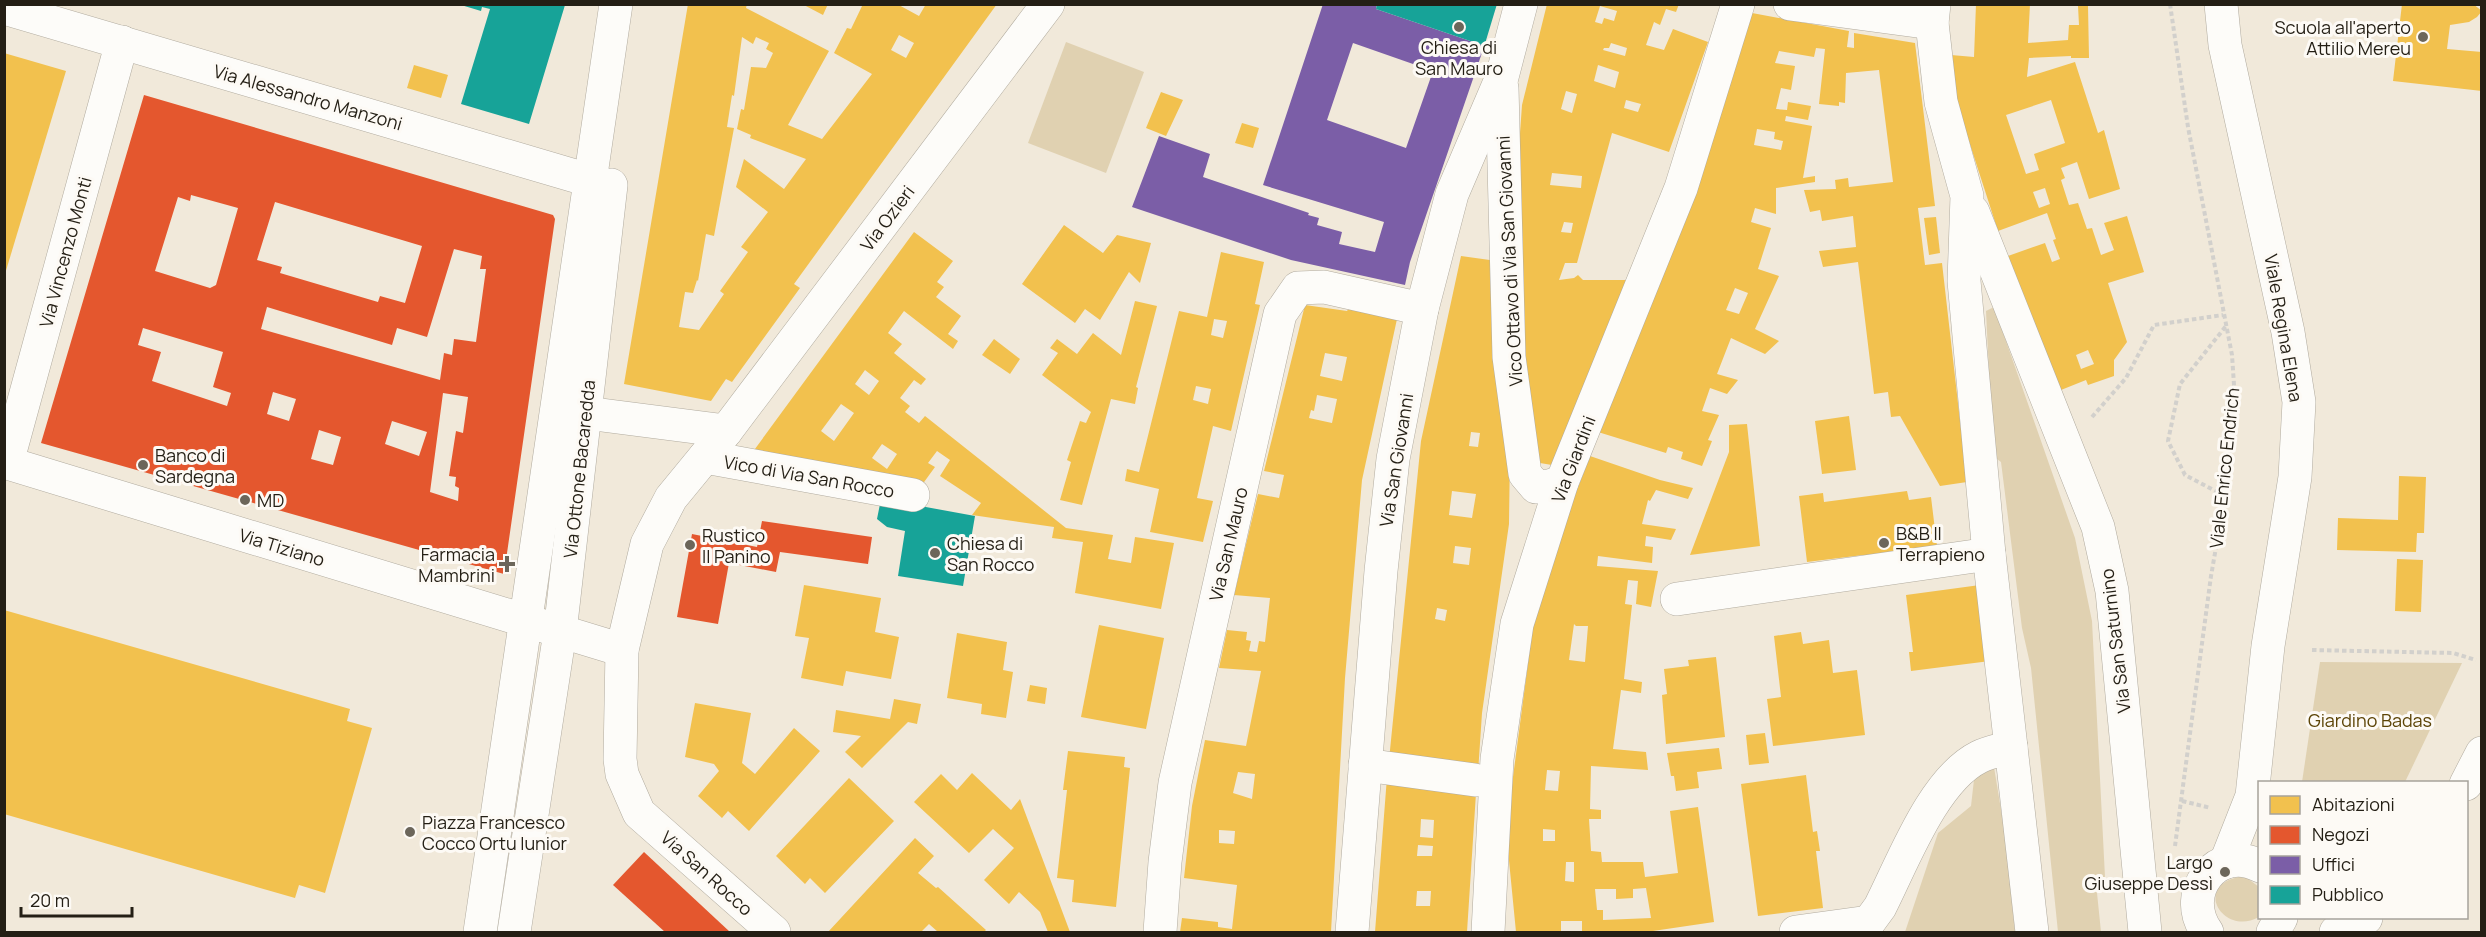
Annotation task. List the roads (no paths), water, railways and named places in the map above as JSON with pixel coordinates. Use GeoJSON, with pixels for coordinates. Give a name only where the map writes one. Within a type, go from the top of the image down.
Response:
{"type":"FeatureCollection","features":[{"type":"Feature","properties":{"kind":"street"},"geometry":{"type":"LineString","coordinates":[[480,933],[524,621],[600,183],[616,4]]}},
{"type":"Feature","properties":{"kind":"street","name":"Via Ottone Bacaredda"},"geometry":{"type":"LineString","coordinates":[[514,933],[560,632],[586,412],[600,183],[639,4]]}},
{"type":"Feature","properties":{"kind":"street","name":"Via Ozieri"},"geometry":{"type":"LineString","coordinates":[[639,813],[622,774],[620,759],[622,650],[647,544],[671,498],[726,431],[1048,4]]}},
{"type":"Feature","properties":{"kind":"street","name":"Via San Giovanni"},"geometry":{"type":"LineString","coordinates":[[1352,933],[1381,571],[1393,459],[1422,309],[1452,194],[1502,77],[1521,4]]}},
{"type":"Feature","properties":{"kind":"street","name":"Via Giardini"},"geometry":{"type":"LineString","coordinates":[[1488,933],[1497,759],[1517,624],[1562,483],[1681,188],[1738,4]]}},
{"type":"Feature","properties":{"kind":"street"},"geometry":{"type":"LineString","coordinates":[[1790,4],[1933,14]]}},
{"type":"Feature","properties":{"kind":"street","name":"Viale Regina Elena"},"geometry":{"type":"LineString","coordinates":[[2220,4],[2226,45],[2286,322],[2299,402],[2295,477],[2268,646],[2252,796],[2226,862]]}},
{"type":"Feature","properties":{"kind":"street","name":"Via Alessandro Manzoni"},"geometry":{"type":"LineString","coordinates":[[4,8],[600,183]]}},
{"type":"Feature","properties":{"kind":"street","name":"Via San Saturnino"},"geometry":{"type":"LineString","coordinates":[[1933,14],[1941,102],[1967,196],[2000,285],[2098,527],[2112,591],[2145,932],[2200,924]]}},
{"type":"Feature","properties":{"kind":"street","name":"Via Vincenzo Monti"},"geometry":{"type":"LineString","coordinates":[[6,462],[122,42]]}},
{"type":"Feature","properties":{"kind":"street","name":"Vico Ottavo di Via San Giovanni"},"geometry":{"type":"LineString","coordinates":[[1502,77],[1509,357],[1525,474],[1536,487],[1562,483]]}},
{"type":"Feature","properties":{"kind":"street","name":"Via San Saturnino"},"geometry":{"type":"LineString","coordinates":[[1967,196],[1964,281],[1989,554],[2032,933]]}},
{"type":"Feature","properties":{"kind":"street","name":"Via San Mauro"},"geometry":{"type":"LineString","coordinates":[[1160,933],[1165,862],[1175,783],[1280,314],[1298,288],[1324,287],[1422,309]]}},
{"type":"Feature","properties":{"kind":"street"},"geometry":{"type":"LineString","coordinates":[[586,412],[726,431]]}},
{"type":"Feature","properties":{"kind":"street","name":"Vico di Via San Rocco"},"geometry":{"type":"LineString","coordinates":[[705,457],[913,495]]}},
{"type":"Feature","properties":{"kind":"street","name":"Via Tiziano"},"geometry":{"type":"LineString","coordinates":[[6,462],[622,650]]}},
{"type":"Feature","properties":{"kind":"street"},"geometry":{"type":"LineString","coordinates":[[1677,599],[1989,554]]}},
{"type":"Feature","properties":{"kind":"street"},"geometry":{"type":"LineString","coordinates":[[1796,933],[1869,922],[1880,907],[1934,800],[1955,774],[1979,757],[2011,747]]}},
{"type":"Feature","properties":{"kind":"street"},"geometry":{"type":"LineString","coordinates":[[2467,781],[2481,753]]}},
{"type":"Feature","properties":{"kind":"street"},"geometry":{"type":"LineString","coordinates":[[1365,765],[1475,780]]}},
{"type":"Feature","properties":{"kind":"street","name":"Viale Regina Elena"},"geometry":{"type":"LineString","coordinates":[[2252,796],[2258,826]]}},
{"type":"Feature","properties":{"kind":"street","name":"Via San Rocco"},"geometry":{"type":"LineString","coordinates":[[639,813],[774,933]]}},
{"type":"Feature","properties":{"kind":"street"},"geometry":{"type":"LineString","coordinates":[[2200,924],[2197,893],[2203,879],[2213,869],[2226,862],[2241,860],[2258,866]]}},
{"type":"Feature","properties":{"kind":"street"},"geometry":{"type":"LineString","coordinates":[[1491,897],[1499,933]]}},
{"type":"Feature","properties":{"kind":"street"},"geometry":{"type":"LineString","coordinates":[[2273,933],[2280,919]]}},
{"type":"Feature","properties":{"kind":"street"},"geometry":{"type":"LineString","coordinates":[[2336,933],[2365,919]]}},
{"type":"Feature","properties":{"kind":"place","name":"Chiesa di San Mauro"},"geometry":{"type":"Point","coordinates":[1459,27]}},
{"type":"Feature","properties":{"kind":"place","name":"Scuola all'aperto Attilio Mereu"},"geometry":{"type":"Point","coordinates":[2423,37]}},
{"type":"Feature","properties":{"kind":"place","name":"Banco di Sardegna"},"geometry":{"type":"Point","coordinates":[143,465]}},
{"type":"Feature","properties":{"kind":"place","name":"MD"},"geometry":{"type":"Point","coordinates":[245,500]}},
{"type":"Feature","properties":{"kind":"place","name":"B&B Il Terrapieno"},"geometry":{"type":"Point","coordinates":[1884,543]}},
{"type":"Feature","properties":{"kind":"place","name":"Rustico II Panino"},"geometry":{"type":"Point","coordinates":[690,545]}},
{"type":"Feature","properties":{"kind":"place","name":"Chiesa di San Rocco"},"geometry":{"type":"Point","coordinates":[935,553]}},
{"type":"Feature","properties":{"kind":"place","name":"Farmacia Mambrini"},"geometry":{"type":"Point","coordinates":[507,564]}},
{"type":"Feature","properties":{"kind":"place","name":"Piazza Francesco Cocco Ortu Iunior"},"geometry":{"type":"Point","coordinates":[410,832]}},
{"type":"Feature","properties":{"kind":"place","name":"Largo Giuseppe Dessì"},"geometry":{"type":"Point","coordinates":[2225,872]}},
{"type":"Feature","properties":{"kind":"park label","name":"Giardino Badas"},"geometry":{"type":"Point","coordinates":[2370,720]}}]}
